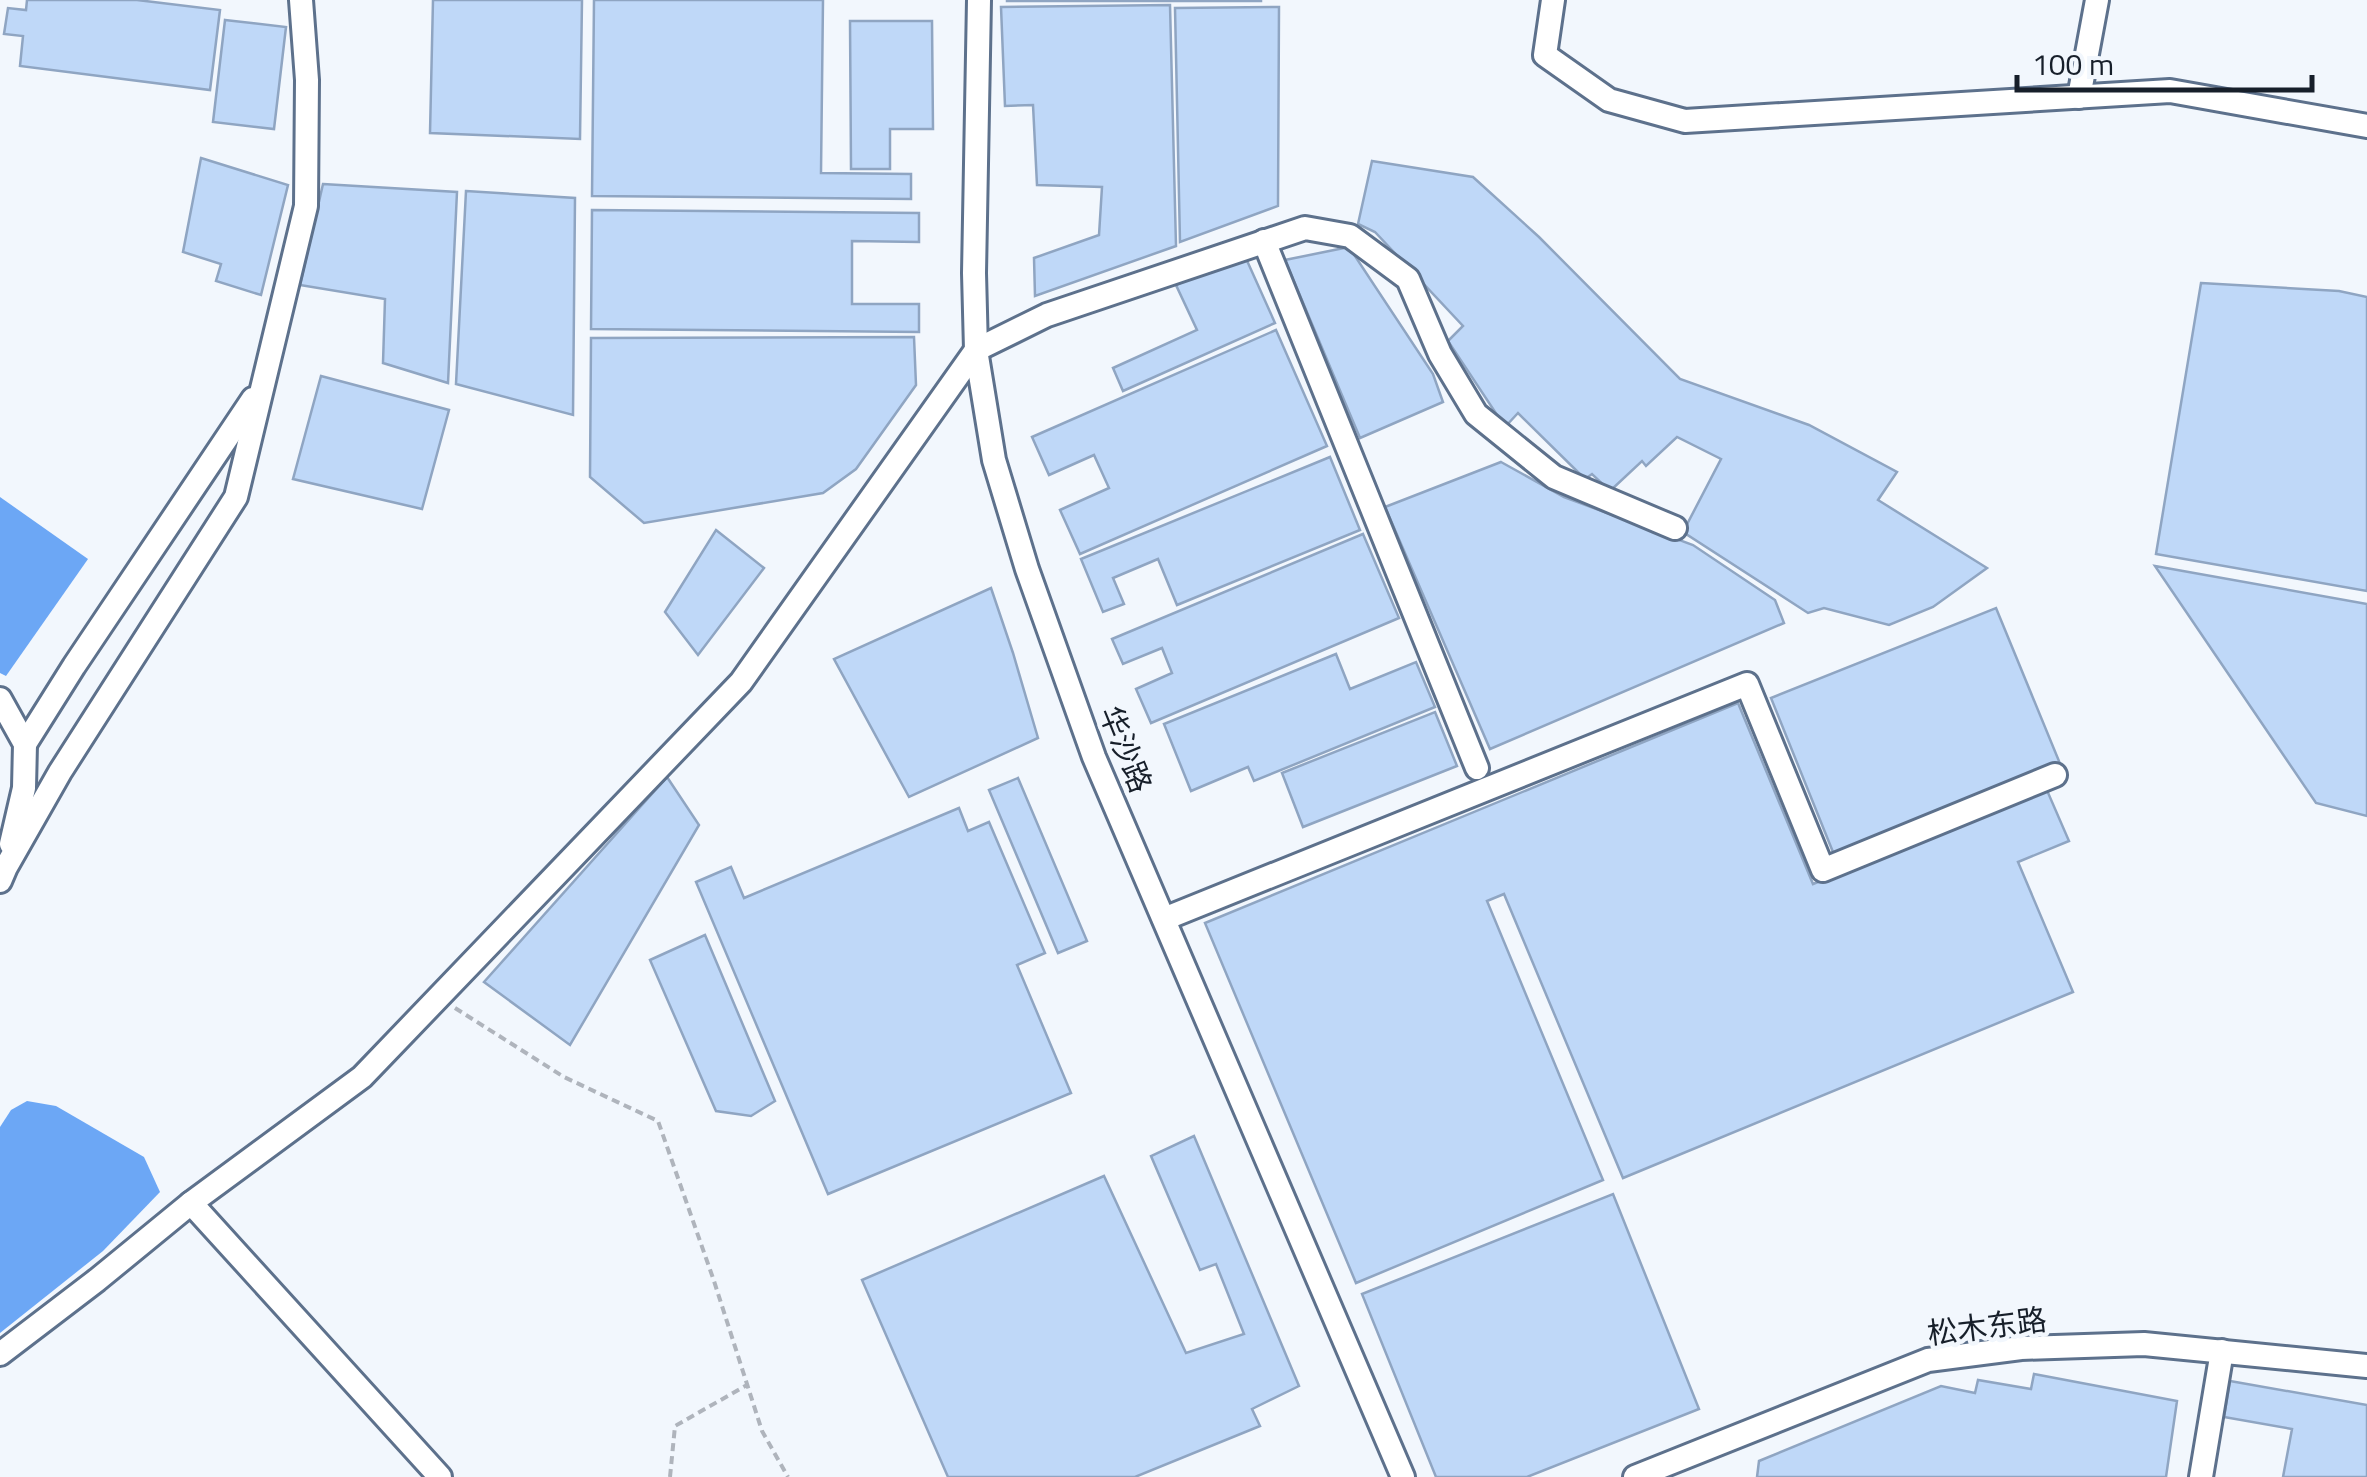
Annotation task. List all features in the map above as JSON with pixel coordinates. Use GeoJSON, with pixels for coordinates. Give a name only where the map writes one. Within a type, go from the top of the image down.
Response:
{"type":"FeatureCollection","features":[{"type":"Feature","properties":{"kind":"street"},"geometry":{"type":"LineString","coordinates":[[3,874],[60,772],[236,496],[306,206],[307,80],[301,0]]}},
{"type":"Feature","properties":{"kind":"street","name":"华沙路"},"geometry":{"type":"LineString","coordinates":[[979,0],[976,350],[994,460],[1027,569],[1094,757],[1404,1477]]}},
{"type":"Feature","properties":{"kind":"street"},"geometry":{"type":"LineString","coordinates":[[1553,0],[1545,55],[1609,100],[1685,121],[2170,91],[2367,126]]}},
{"type":"Feature","properties":{"kind":"street"},"geometry":{"type":"LineString","coordinates":[[2079,97],[2097,0]]}},
{"type":"Feature","properties":{"kind":"street"},"geometry":{"type":"LineString","coordinates":[[0,1354],[192,1203],[362,1078],[742,682],[976,350],[1047,315],[1305,228],[1350,236],[1408,279],[1440,354],[1476,414],[1554,476],[1675,528]]}},
{"type":"Feature","properties":{"kind":"street"},"geometry":{"type":"LineString","coordinates":[[1264,242],[1477,768]]}},
{"type":"Feature","properties":{"kind":"street"},"geometry":{"type":"LineString","coordinates":[[25,744],[263,384]]}},
{"type":"Feature","properties":{"kind":"street"},"geometry":{"type":"LineString","coordinates":[[1164,919],[1747,684],[1822,870],[2055,775]]}},
{"type":"Feature","properties":{"kind":"street"},"geometry":{"type":"LineString","coordinates":[[0,698],[25,744],[24,788],[3,874]]}},
{"type":"Feature","properties":{"kind":"street"},"geometry":{"type":"LineString","coordinates":[[192,1203],[440,1477]]}},
{"type":"Feature","properties":{"kind":"street","name":"松木东路"},"geometry":{"type":"LineString","coordinates":[[1635,1477],[1928,1360],[2020,1348],[2144,1344],[2367,1366]]}},
{"type":"Feature","properties":{"kind":"street"},"geometry":{"type":"LineString","coordinates":[[2201,1477],[2222,1351]]}},
{"type":"Feature","properties":{"kind":"path"},"geometry":{"type":"LineString","coordinates":[[438,998],[564,1078],[658,1121],[762,1430],[788,1477]]}},
{"type":"Feature","properties":{"kind":"path"},"geometry":{"type":"LineString","coordinates":[[670,1477],[675,1426],[747,1384]]}},
{"type":"Feature","properties":{"kind":"water"},"geometry":{"type":"Polygon","coordinates":[[[0,497],[88,559],[6,676],[0,673],[0,497]]]}},
{"type":"Feature","properties":{"kind":"water"},"geometry":{"type":"Polygon","coordinates":[[[27,1101],[56,1106],[144,1157],[160,1192],[103,1251],[0,1333],[0,1127],[11,1110],[27,1101]]]}},
{"type":"Feature","properties":{"kind":"building"},"geometry":{"type":"Polygon","coordinates":[[[27,0],[137,0],[220,10],[210,90],[20,66],[23,36],[4,34],[8,8],[26,10],[27,0]]]}},
{"type":"Feature","properties":{"kind":"building"},"geometry":{"type":"Polygon","coordinates":[[[433,0],[582,0],[580,139],[430,133],[433,0]]]}},
{"type":"Feature","properties":{"kind":"building"},"geometry":{"type":"Polygon","coordinates":[[[594,0],[823,0],[821,173],[911,174],[911,199],[592,196],[594,0]]]}},
{"type":"Feature","properties":{"kind":"building"},"geometry":{"type":"Polygon","coordinates":[[[1261,0],[1261,1],[1007,1],[1261,0]]]}},
{"type":"Feature","properties":{"kind":"building"},"geometry":{"type":"Polygon","coordinates":[[[1170,5],[1176,246],[1035,296],[1034,258],[1099,235],[1102,187],[1037,185],[1033,105],[1005,106],[1001,7],[1170,5]]]}},
{"type":"Feature","properties":{"kind":"building"},"geometry":{"type":"Polygon","coordinates":[[[1279,7],[1278,206],[1180,242],[1175,8],[1279,7]]]}},
{"type":"Feature","properties":{"kind":"building"},"geometry":{"type":"Polygon","coordinates":[[[225,20],[286,27],[274,129],[213,122],[225,20]]]}},
{"type":"Feature","properties":{"kind":"building"},"geometry":{"type":"Polygon","coordinates":[[[850,21],[932,21],[933,129],[890,129],[890,169],[851,169],[850,21]]]}},
{"type":"Feature","properties":{"kind":"building"},"geometry":{"type":"Polygon","coordinates":[[[201,158],[288,185],[261,295],[216,281],[221,264],[183,252],[201,158]]]}},
{"type":"Feature","properties":{"kind":"building"},"geometry":{"type":"Polygon","coordinates":[[[1372,161],[1473,177],[1539,237],[1680,379],[1809,425],[1897,472],[1878,500],[1987,568],[1933,607],[1889,625],[1824,608],[1808,613],[1683,532],[1721,459],[1677,437],[1646,466],[1642,461],[1610,491],[1592,474],[1585,479],[1518,413],[1505,427],[1448,341],[1463,326],[1375,232],[1358,224],[1372,161]]]}},
{"type":"Feature","properties":{"kind":"building"},"geometry":{"type":"Polygon","coordinates":[[[323,184],[457,192],[448,383],[383,363],[385,299],[300,285],[323,184]]]}},
{"type":"Feature","properties":{"kind":"building"},"geometry":{"type":"Polygon","coordinates":[[[466,191],[575,198],[573,415],[456,384],[466,191]]]}},
{"type":"Feature","properties":{"kind":"building"},"geometry":{"type":"Polygon","coordinates":[[[592,210],[919,213],[919,242],[852,241],[852,304],[919,304],[919,332],[591,329],[592,210]]]}},
{"type":"Feature","properties":{"kind":"building"},"geometry":{"type":"Polygon","coordinates":[[[1349,247],[1433,374],[1443,402],[1360,438],[1285,260],[1349,247]]]}},
{"type":"Feature","properties":{"kind":"building"},"geometry":{"type":"Polygon","coordinates":[[[1244,254],[1275,323],[1123,391],[1113,368],[1197,330],[1176,285],[1244,254]]]}},
{"type":"Feature","properties":{"kind":"building"},"geometry":{"type":"Polygon","coordinates":[[[2201,283],[2339,291],[2367,297],[2367,591],[2156,554],[2201,283]]]}},
{"type":"Feature","properties":{"kind":"building"},"geometry":{"type":"Polygon","coordinates":[[[1276,330],[1327,446],[1080,554],[1060,510],[1109,488],[1094,455],[1049,475],[1032,437],[1276,330]]]}},
{"type":"Feature","properties":{"kind":"building"},"geometry":{"type":"Polygon","coordinates":[[[914,337],[916,385],[856,469],[823,493],[644,523],[590,477],[591,338],[914,337]]]}},
{"type":"Feature","properties":{"kind":"building"},"geometry":{"type":"Polygon","coordinates":[[[321,376],[449,410],[422,509],[293,479],[321,376]]]}},
{"type":"Feature","properties":{"kind":"building"},"geometry":{"type":"Polygon","coordinates":[[[1330,457],[1360,530],[1177,605],[1158,559],[1113,578],[1124,604],[1103,612],[1081,559],[1330,457]]]}},
{"type":"Feature","properties":{"kind":"building"},"geometry":{"type":"Polygon","coordinates":[[[1501,462],[1564,497],[1693,545],[1775,600],[1784,623],[1490,749],[1385,507],[1501,462]]]}},
{"type":"Feature","properties":{"kind":"building"},"geometry":{"type":"Polygon","coordinates":[[[716,530],[764,568],[698,655],[665,612],[716,530]]]}},
{"type":"Feature","properties":{"kind":"building"},"geometry":{"type":"Polygon","coordinates":[[[1363,534],[1399,618],[1151,723],[1136,689],[1172,673],[1162,648],[1123,664],[1112,639],[1363,534]]]}},
{"type":"Feature","properties":{"kind":"building"},"geometry":{"type":"Polygon","coordinates":[[[2155,566],[2367,604],[2367,816],[2316,803],[2155,566]]]}},
{"type":"Feature","properties":{"kind":"building"},"geometry":{"type":"Polygon","coordinates":[[[991,588],[1038,738],[909,797],[834,659],[991,588]]]}},
{"type":"Feature","properties":{"kind":"building"},"geometry":{"type":"Polygon","coordinates":[[[1996,608],[2061,766],[1835,857],[1771,698],[1996,608]]]}},
{"type":"Feature","properties":{"kind":"building"},"geometry":{"type":"Polygon","coordinates":[[[1336,654],[1350,689],[1416,662],[1435,707],[1254,781],[1248,767],[1191,791],[1164,724],[1336,654]]]}},
{"type":"Feature","properties":{"kind":"building"},"geometry":{"type":"Polygon","coordinates":[[[1738,703],[1813,884],[2046,788],[2069,841],[2018,862],[2073,992],[1623,1178],[1504,894],[1487,901],[1603,1180],[1356,1283],[1205,923],[1738,703]]]}},
{"type":"Feature","properties":{"kind":"building"},"geometry":{"type":"Polygon","coordinates":[[[1435,712],[1457,766],[1303,827],[1282,773],[1435,712]]]}},
{"type":"Feature","properties":{"kind":"building"},"geometry":{"type":"Polygon","coordinates":[[[667,777],[699,825],[570,1045],[484,982],[667,777]]]}},
{"type":"Feature","properties":{"kind":"building"},"geometry":{"type":"Polygon","coordinates":[[[1018,778],[1087,941],[1058,953],[989,790],[1018,778]]]}},
{"type":"Feature","properties":{"kind":"building"},"geometry":{"type":"Polygon","coordinates":[[[959,808],[968,831],[989,822],[1045,953],[1017,965],[1071,1093],[828,1194],[696,882],[731,867],[744,898],[959,808]]]}},
{"type":"Feature","properties":{"kind":"building"},"geometry":{"type":"Polygon","coordinates":[[[705,935],[775,1101],[751,1116],[716,1111],[650,960],[705,935]]]}},
{"type":"Feature","properties":{"kind":"building"},"geometry":{"type":"Polygon","coordinates":[[[1194,1136],[1299,1386],[1252,1409],[1260,1426],[1135,1477],[948,1477],[862,1280],[1104,1176],[1186,1353],[1244,1334],[1216,1264],[1200,1270],[1151,1156],[1194,1136]]]}},
{"type":"Feature","properties":{"kind":"building"},"geometry":{"type":"Polygon","coordinates":[[[1613,1194],[1699,1409],[1527,1477],[1436,1477],[1362,1294],[1613,1194]]]}},
{"type":"Feature","properties":{"kind":"building"},"geometry":{"type":"Polygon","coordinates":[[[2034,1374],[2177,1401],[2166,1477],[1757,1477],[1759,1461],[1941,1386],[1975,1393],[1978,1380],[2031,1389],[2034,1374]]]}},
{"type":"Feature","properties":{"kind":"building"},"geometry":{"type":"Polygon","coordinates":[[[2230,1381],[2367,1405],[2367,1477],[2283,1477],[2292,1429],[2224,1417],[2230,1381]]]}}]}
